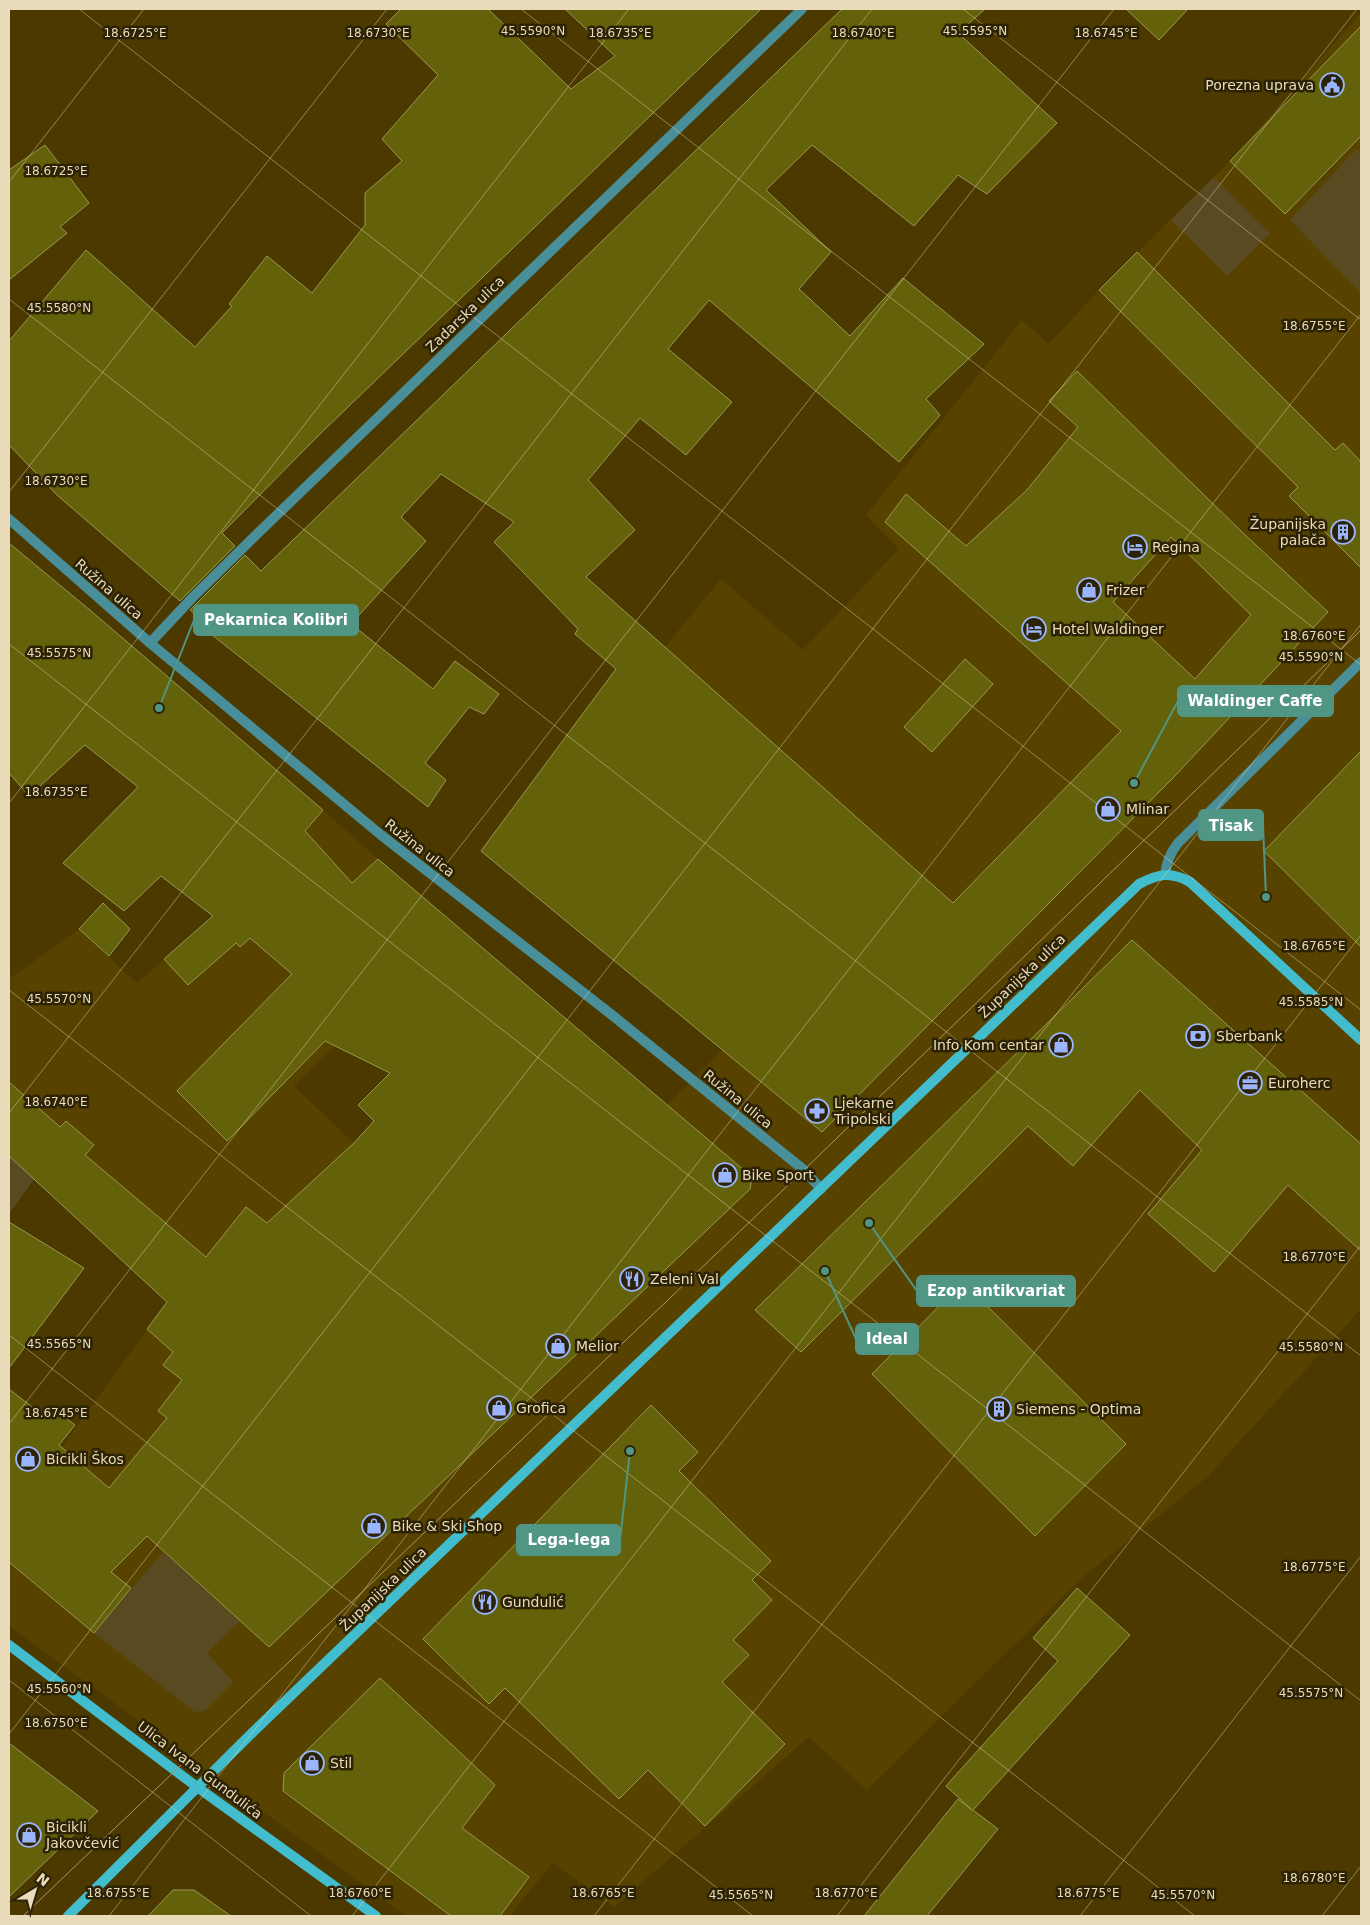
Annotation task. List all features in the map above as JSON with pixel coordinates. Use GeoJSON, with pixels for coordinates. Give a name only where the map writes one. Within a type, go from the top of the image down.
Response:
{"type":"FeatureCollection","features":[{"type":"Feature","properties":{"kind":"street","name":"Zadarska ulica"},"geometry":{"type":"LineString","coordinates":[[150,643],[193,597],[256,535],[802,9]]}},
{"type":"Feature","properties":{"kind":"street","name":"Ružina ulica"},"geometry":{"type":"LineString","coordinates":[[9,519],[150,643],[381,835],[612,1015],[804,1170],[821,1189]]}},
{"type":"Feature","properties":{"kind":"street"},"geometry":{"type":"LineString","coordinates":[[1361,662],[1178,843],[1171,852],[1166,864],[1165,874],[1178,875],[1202,893],[1361,1040]]}},
{"type":"Feature","properties":{"kind":"street","name":"Županijska ulica"},"geometry":{"type":"LineString","coordinates":[[68,1916],[197,1787],[1119,901],[1139,884],[1152,877],[1165,874]]}},
{"type":"Feature","properties":{"kind":"street","name":"Ulica Ivana Gundulića"},"geometry":{"type":"LineString","coordinates":[[9,1644],[197,1787],[376,1916]]}},
{"type":"Feature","properties":{"kind":"shaded area"},"geometry":{"type":"Polygon","coordinates":[[[1361,13],[1361,1309],[1207,1477],[1083,1577],[867,1790],[809,1737],[614,1907],[553,1863],[509,1916],[406,1916],[9,1626],[9,1520],[167,1302],[9,1155],[9,979],[79,929],[137,983],[213,917],[305,831],[323,810],[378,859],[274,959],[334,1010],[335,1046],[294,1086],[354,1143],[394,1327],[671,1101],[909,865],[665,647],[721,579],[803,650],[899,549],[866,515],[1022,320],[1049,344],[1099,290],[1230,161],[1361,13]]]}},
{"type":"Feature","properties":{"kind":"shaded area"},"geometry":{"type":"Polygon","coordinates":[[[1356,149],[1361,154],[1361,293],[1290,220],[1356,149]]]}},
{"type":"Feature","properties":{"kind":"shaded area"},"geometry":{"type":"Polygon","coordinates":[[[1214,177],[1270,233],[1227,276],[1171,220],[1214,177]]]}},
{"type":"Feature","properties":{"kind":"shaded area"},"geometry":{"type":"Polygon","coordinates":[[[9,1156],[34,1179],[9,1214],[9,1180],[11,1176],[9,1174],[9,1156]]]}},
{"type":"Feature","properties":{"kind":"shaded area"},"geometry":{"type":"Polygon","coordinates":[[[163,1552],[240,1621],[207,1653],[233,1682],[204,1711],[195,1712],[94,1633],[163,1552]]]}},
{"type":"Feature","properties":{"kind":"building"},"geometry":{"type":"Polygon","coordinates":[[[401,9],[488,9],[571,89],[615,56],[565,9],[761,9],[320,434],[222,533],[235,546],[180,601],[57,495],[9,445],[9,341],[86,250],[195,347],[232,306],[229,304],[267,256],[312,293],[365,225],[365,193],[402,161],[382,139],[438,75],[386,24],[401,9]]]}},
{"type":"Feature","properties":{"kind":"building"},"geometry":{"type":"Polygon","coordinates":[[[842,9],[985,9],[958,33],[1057,123],[987,194],[958,175],[914,226],[812,145],[766,190],[831,252],[799,289],[850,336],[903,278],[984,344],[926,399],[940,415],[899,462],[709,300],[668,349],[732,402],[686,455],[640,418],[588,480],[635,530],[586,577],[953,903],[1121,731],[885,522],[906,494],[966,546],[1027,490],[1078,427],[1049,401],[1077,371],[1243,533],[1328,612],[1173,778],[822,1132],[481,851],[616,669],[575,634],[578,629],[494,542],[514,522],[441,474],[401,517],[426,541],[351,624],[433,689],[455,661],[499,694],[484,714],[469,707],[425,763],[446,780],[428,807],[196,622],[200,618],[190,610],[245,555],[261,571],[842,9]],[[1171,537],[1113,602],[1195,679],[1251,615],[1171,537]]]}},
{"type":"Feature","properties":{"kind":"building"},"geometry":{"type":"Polygon","coordinates":[[[1126,9],[1188,9],[1159,40],[1126,9]]]}},
{"type":"Feature","properties":{"kind":"building","name":"Porezna uprava"},"geometry":{"type":"Polygon","coordinates":[[[1361,26],[1361,136],[1285,214],[1230,161],[1361,26]]]}},
{"type":"Feature","properties":{"kind":"building"},"geometry":{"type":"Polygon","coordinates":[[[45,145],[89,203],[60,227],[67,233],[9,280],[9,170],[45,145]]]}},
{"type":"Feature","properties":{"kind":"building"},"geometry":{"type":"Polygon","coordinates":[[[1137,252],[1335,450],[1343,443],[1361,462],[1361,568],[1289,496],[1298,487],[1099,290],[1137,252]]]}},
{"type":"Feature","properties":{"kind":"building"},"geometry":{"type":"Polygon","coordinates":[[[9,543],[323,810],[305,831],[352,883],[378,859],[752,1177],[750,1189],[269,1647],[147,1536],[111,1572],[131,1588],[94,1633],[9,1562],[9,1389],[45,1417],[53,1408],[75,1425],[59,1445],[109,1488],[167,1418],[158,1411],[182,1380],[163,1365],[173,1352],[147,1329],[167,1302],[9,1156],[9,1082],[60,1127],[66,1121],[94,1145],[85,1155],[206,1257],[246,1207],[267,1223],[354,1143],[374,1121],[358,1105],[390,1073],[325,1041],[227,1141],[177,1091],[292,974],[250,938],[240,947],[236,943],[188,985],[164,959],[213,916],[161,876],[124,911],[63,863],[138,787],[85,745],[29,796],[9,773],[9,543]]]}},
{"type":"Feature","properties":{"kind":"building"},"geometry":{"type":"Polygon","coordinates":[[[965,659],[993,684],[932,752],[904,727],[965,659]]]}},
{"type":"Feature","properties":{"kind":"building"},"geometry":{"type":"Polygon","coordinates":[[[1361,751],[1361,947],[1264,851],[1361,751]]]}},
{"type":"Feature","properties":{"kind":"building"},"geometry":{"type":"Polygon","coordinates":[[[103,903],[130,929],[109,956],[79,929],[103,903]]]}},
{"type":"Feature","properties":{"kind":"building"},"geometry":{"type":"Polygon","coordinates":[[[1132,940],[1361,1144],[1361,1251],[1288,1185],[1214,1272],[1148,1214],[1202,1150],[1140,1090],[1073,1166],[1028,1126],[801,1352],[755,1310],[1132,940]]]}},
{"type":"Feature","properties":{"kind":"building"},"geometry":{"type":"Polygon","coordinates":[[[9,1222],[84,1268],[9,1368],[9,1222]]]}},
{"type":"Feature","properties":{"kind":"building","name":"Siemens - Optima"},"geometry":{"type":"Polygon","coordinates":[[[963,1282],[1126,1444],[1035,1536],[872,1374],[963,1282]]]}},
{"type":"Feature","properties":{"kind":"building"},"geometry":{"type":"Polygon","coordinates":[[[651,1405],[698,1452],[679,1471],[771,1561],[752,1580],[772,1600],[733,1640],[749,1655],[722,1682],[785,1744],[705,1826],[648,1770],[619,1799],[505,1688],[489,1704],[423,1639],[651,1405]]]}},
{"type":"Feature","properties":{"kind":"building"},"geometry":{"type":"Polygon","coordinates":[[[1077,1588],[1130,1635],[973,1810],[998,1829],[927,1916],[864,1916],[958,1799],[972,1810],[946,1786],[1058,1661],[1033,1638],[1077,1588]]]}},
{"type":"Feature","properties":{"kind":"building"},"geometry":{"type":"Polygon","coordinates":[[[380,1678],[495,1785],[462,1828],[529,1877],[500,1916],[451,1916],[283,1791],[284,1773],[380,1678]]]}},
{"type":"Feature","properties":{"kind":"building"},"geometry":{"type":"Polygon","coordinates":[[[9,1743],[98,1811],[9,1897],[9,1743]]]}},
{"type":"Feature","properties":{"kind":"building"},"geometry":{"type":"Polygon","coordinates":[[[173,1890],[194,1890],[231,1916],[148,1916],[173,1890]]]}},
{"type":"Feature","properties":{"kind":"tram line"},"geometry":{"type":"LineString","coordinates":[[23,1916],[804,1170],[1361,630]]}},
{"type":"Feature","properties":{"kind":"place","name":"Porezna uprava"},"geometry":{"type":"Point","coordinates":[1332,85]}},
{"type":"Feature","properties":{"kind":"place","name":"Županijska palača"},"geometry":{"type":"Point","coordinates":[1343,532]}},
{"type":"Feature","properties":{"kind":"place","name":"Regina"},"geometry":{"type":"Point","coordinates":[1135,547]}},
{"type":"Feature","properties":{"kind":"place","name":"Frizer"},"geometry":{"type":"Point","coordinates":[1089,590]}},
{"type":"Feature","properties":{"kind":"place","name":"Hotel Waldinger"},"geometry":{"type":"Point","coordinates":[1034,629]}},
{"type":"Feature","properties":{"kind":"place","name":"Pekarnica Kolibri"},"geometry":{"type":"Point","coordinates":[159,708]}},
{"type":"Feature","properties":{"kind":"place","name":"Waldinger Caffe"},"geometry":{"type":"Point","coordinates":[1134,783]}},
{"type":"Feature","properties":{"kind":"place","name":"Mlinar"},"geometry":{"type":"Point","coordinates":[1108,809]}},
{"type":"Feature","properties":{"kind":"place","name":"Tisak"},"geometry":{"type":"Point","coordinates":[1266,897]}},
{"type":"Feature","properties":{"kind":"place","name":"Sberbank"},"geometry":{"type":"Point","coordinates":[1198,1036]}},
{"type":"Feature","properties":{"kind":"place","name":"Info Kom centar"},"geometry":{"type":"Point","coordinates":[1061,1045]}},
{"type":"Feature","properties":{"kind":"place","name":"Euroherc"},"geometry":{"type":"Point","coordinates":[1250,1083]}},
{"type":"Feature","properties":{"kind":"place","name":"Ljekarne Tripolski"},"geometry":{"type":"Point","coordinates":[817,1111]}},
{"type":"Feature","properties":{"kind":"place","name":"Bike Sport"},"geometry":{"type":"Point","coordinates":[725,1175]}},
{"type":"Feature","properties":{"kind":"place","name":"Ezop antikvariat"},"geometry":{"type":"Point","coordinates":[869,1223]}},
{"type":"Feature","properties":{"kind":"place","name":"Ideal"},"geometry":{"type":"Point","coordinates":[825,1271]}},
{"type":"Feature","properties":{"kind":"place","name":"Zeleni Val"},"geometry":{"type":"Point","coordinates":[632,1279]}},
{"type":"Feature","properties":{"kind":"place","name":"Melior"},"geometry":{"type":"Point","coordinates":[558,1346]}},
{"type":"Feature","properties":{"kind":"place","name":"Grofica"},"geometry":{"type":"Point","coordinates":[499,1408]}},
{"type":"Feature","properties":{"kind":"place","name":"Siemens - Optima"},"geometry":{"type":"Point","coordinates":[999,1409]}},
{"type":"Feature","properties":{"kind":"place","name":"Lega-lega"},"geometry":{"type":"Point","coordinates":[630,1451]}},
{"type":"Feature","properties":{"kind":"place","name":"Bicikli Škos"},"geometry":{"type":"Point","coordinates":[28,1459]}},
{"type":"Feature","properties":{"kind":"place","name":"Bike & Ski Shop"},"geometry":{"type":"Point","coordinates":[374,1526]}},
{"type":"Feature","properties":{"kind":"place","name":"Gundulić"},"geometry":{"type":"Point","coordinates":[485,1602]}},
{"type":"Feature","properties":{"kind":"place","name":"Stil"},"geometry":{"type":"Point","coordinates":[312,1763]}},
{"type":"Feature","properties":{"kind":"place","name":"Bicikli Jakovčević"},"geometry":{"type":"Point","coordinates":[29,1835]}}]}
